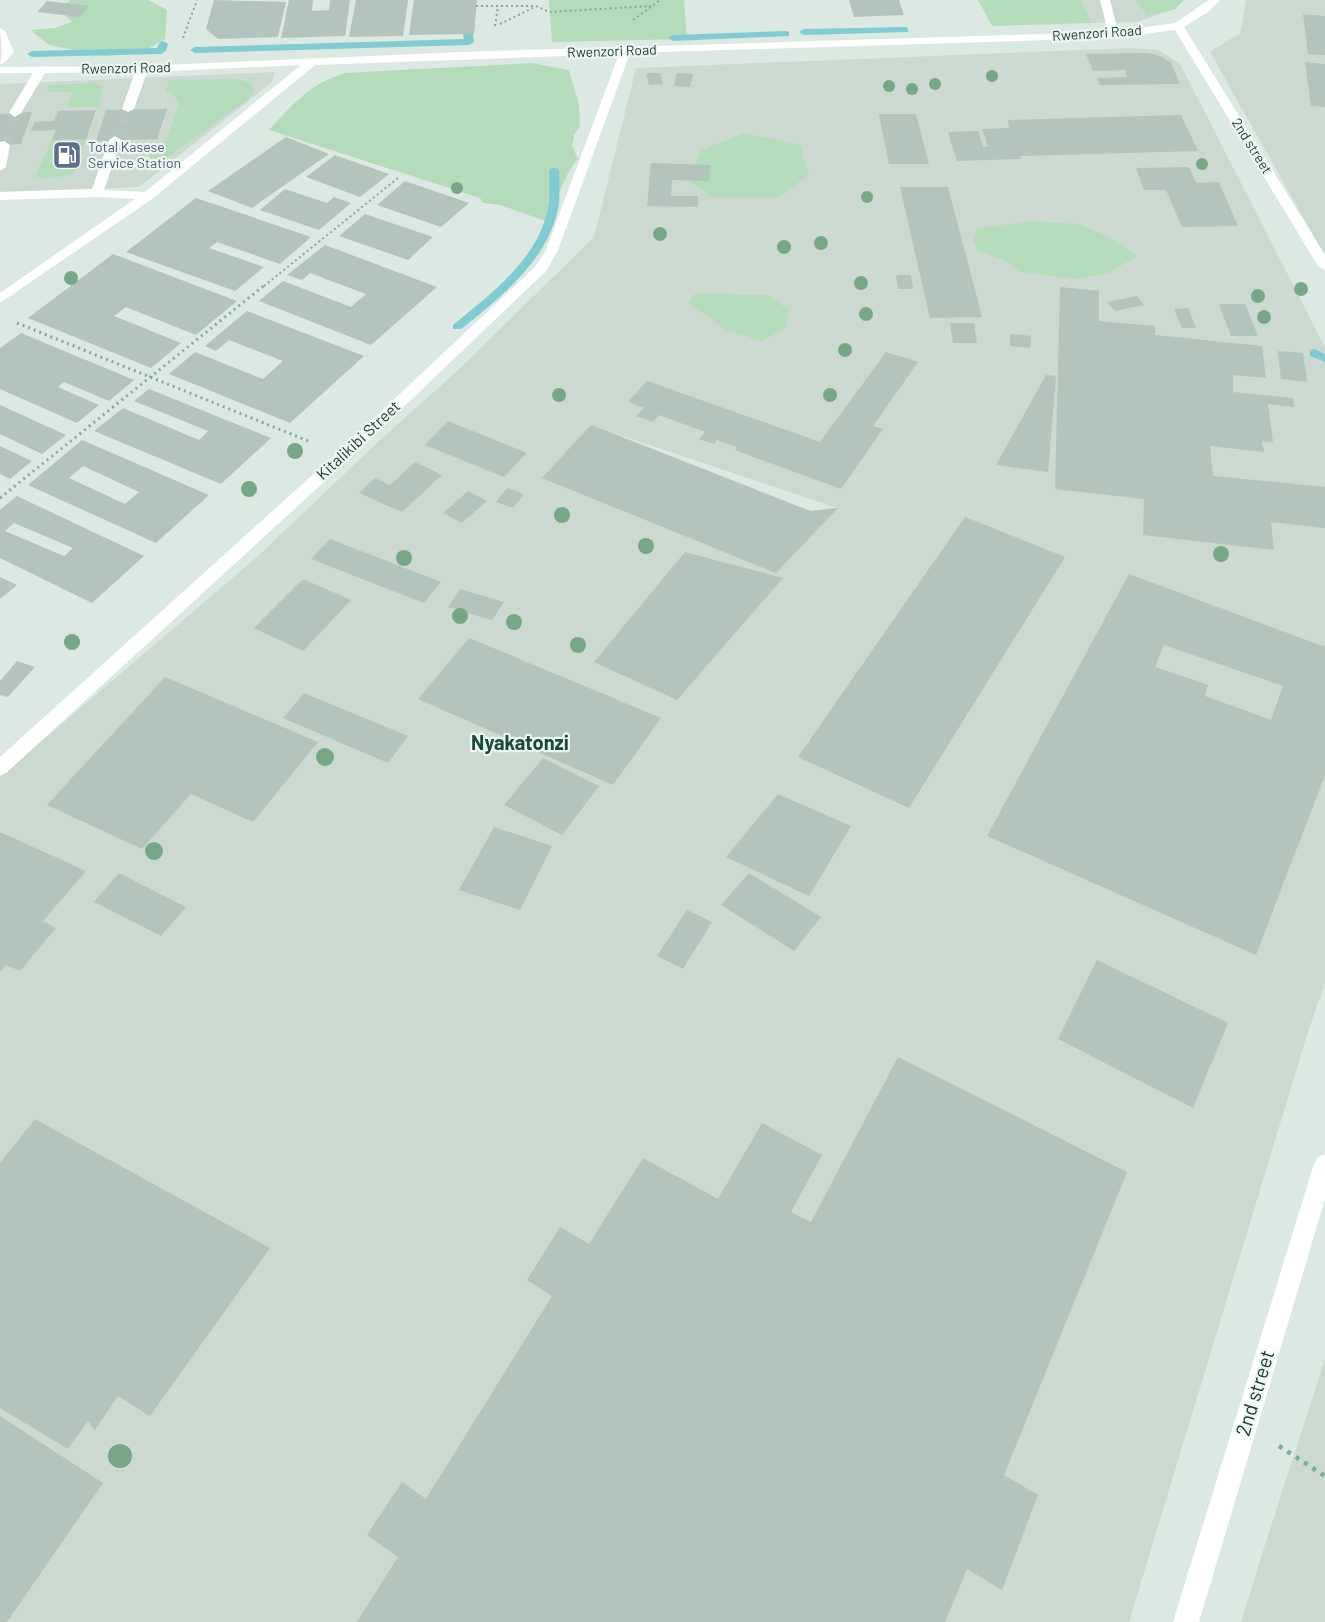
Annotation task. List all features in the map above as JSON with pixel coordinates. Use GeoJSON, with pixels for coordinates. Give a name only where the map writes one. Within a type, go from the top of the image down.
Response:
{"type":"FeatureCollection","features":[{"type":"Feature","properties":{"kind":"street"},"geometry":{"type":"LineString","coordinates":[[1105,0],[1114,35]]}},
{"type":"Feature","properties":{"kind":"street","name":"Rwenzori Road"},"geometry":{"type":"LineString","coordinates":[[0,70],[142,69],[626,50],[1114,35],[1178,26],[1204,10],[1215,0]]}},
{"type":"Feature","properties":{"kind":"street","name":"2nd street"},"geometry":{"type":"LineString","coordinates":[[1178,26],[1321,253],[1325,266]]}},
{"type":"Feature","properties":{"kind":"street"},"geometry":{"type":"LineString","coordinates":[[0,31],[8,52],[0,61]]}},
{"type":"Feature","properties":{"kind":"street","name":"Kitalikibi Street"},"geometry":{"type":"LineString","coordinates":[[0,768],[344,454],[541,267],[552,250],[626,50]]}},
{"type":"Feature","properties":{"kind":"street"},"geometry":{"type":"LineString","coordinates":[[0,299],[148,196],[312,62]]}},
{"type":"Feature","properties":{"kind":"street"},"geometry":{"type":"LineString","coordinates":[[128,110],[142,69]]}},
{"type":"Feature","properties":{"kind":"street"},"geometry":{"type":"LineString","coordinates":[[15,113],[41,70]]}},
{"type":"Feature","properties":{"kind":"street"},"geometry":{"type":"LineString","coordinates":[[97,193],[115,140]]}},
{"type":"Feature","properties":{"kind":"street"},"geometry":{"type":"LineString","coordinates":[[0,167],[4,145]]}},
{"type":"Feature","properties":{"kind":"street"},"geometry":{"type":"LineString","coordinates":[[0,196],[97,193],[148,196]]}},
{"type":"Feature","properties":{"kind":"street","name":"2nd street"},"geometry":{"type":"LineString","coordinates":[[1186,1622],[1325,1164]]}},
{"type":"Feature","properties":{"kind":"path"},"geometry":{"type":"LineString","coordinates":[[173,67],[197,0]]}},
{"type":"Feature","properties":{"kind":"path"},"geometry":{"type":"LineString","coordinates":[[476,6],[536,6],[549,12],[651,6]]}},
{"type":"Feature","properties":{"kind":"path"},"geometry":{"type":"LineString","coordinates":[[496,25],[536,6]]}},
{"type":"Feature","properties":{"kind":"path"},"geometry":{"type":"LineString","coordinates":[[0,498],[398,178]]}},
{"type":"Feature","properties":{"kind":"path"},"geometry":{"type":"LineString","coordinates":[[11,320],[344,454]]}},
{"type":"Feature","properties":{"kind":"path"},"geometry":{"type":"LineString","coordinates":[[1245,1425],[1325,1476]]}},
{"type":"Feature","properties":{"kind":"shaded area"},"geometry":{"type":"Polygon","coordinates":[[[1081,0],[1183,0],[1175,9],[1137,22],[1092,23],[1081,0]]]}},
{"type":"Feature","properties":{"kind":"shaded area"},"geometry":{"type":"Polygon","coordinates":[[[1246,0],[1325,0],[1325,256],[1210,52],[1240,33],[1246,0]]]}},
{"type":"Feature","properties":{"kind":"shaded area"},"geometry":{"type":"Polygon","coordinates":[[[1130,48],[1159,50],[1180,64],[1325,347],[1325,983],[1307,1035],[1129,1622],[0,1622],[0,777],[258,556],[378,442],[455,373],[594,237],[636,68],[1130,48]],[[608,431],[811,511],[837,508],[608,431]]]}},
{"type":"Feature","properties":{"kind":"shaded area"},"geometry":{"type":"Polygon","coordinates":[[[275,72],[272,82],[139,187],[0,192],[0,84],[275,72]]]}},
{"type":"Feature","properties":{"kind":"shaded area"},"geometry":{"type":"Polygon","coordinates":[[[1325,1359],[1325,1622],[1241,1622],[1262,1554],[1325,1359]]]}},
{"type":"Feature","properties":{"kind":"green space"},"geometry":{"type":"Polygon","coordinates":[[[70,0],[148,0],[167,10],[165,39],[139,54],[103,56],[49,45],[31,30],[55,28],[72,22],[60,10],[70,0]]]}},
{"type":"Feature","properties":{"kind":"green space"},"geometry":{"type":"Polygon","coordinates":[[[549,0],[684,0],[687,39],[552,42],[549,0]]]}},
{"type":"Feature","properties":{"kind":"green space"},"geometry":{"type":"Polygon","coordinates":[[[978,0],[1081,0],[1092,23],[992,26],[978,0]]]}},
{"type":"Feature","properties":{"kind":"green space"},"geometry":{"type":"Polygon","coordinates":[[[1136,0],[1184,0],[1175,9],[1147,16],[1136,0]]]}},
{"type":"Feature","properties":{"kind":"green space"},"geometry":{"type":"Polygon","coordinates":[[[531,63],[569,70],[579,105],[580,126],[574,135],[572,146],[578,159],[564,181],[548,222],[500,205],[483,203],[480,198],[269,130],[312,89],[332,77],[345,73],[531,63]]]}},
{"type":"Feature","properties":{"kind":"green space"},"geometry":{"type":"Polygon","coordinates":[[[238,79],[251,83],[254,91],[248,99],[155,166],[143,163],[167,139],[179,104],[172,93],[165,91],[170,80],[238,79]]]}},
{"type":"Feature","properties":{"kind":"green space"},"geometry":{"type":"Polygon","coordinates":[[[92,83],[103,86],[99,107],[66,107],[72,92],[47,92],[49,85],[92,83]]]}},
{"type":"Feature","properties":{"kind":"green space"},"geometry":{"type":"Polygon","coordinates":[[[744,133],[800,145],[809,175],[777,198],[712,197],[687,180],[702,150],[744,133]]]}},
{"type":"Feature","properties":{"kind":"green space"},"geometry":{"type":"Polygon","coordinates":[[[86,139],[73,175],[43,179],[35,176],[52,140],[86,139]]]}},
{"type":"Feature","properties":{"kind":"green space"},"geometry":{"type":"Polygon","coordinates":[[[1028,221],[1079,224],[1110,238],[1137,256],[1109,273],[1075,279],[1022,272],[1002,259],[978,251],[973,242],[977,229],[1028,221]]]}},
{"type":"Feature","properties":{"kind":"green space"},"geometry":{"type":"Polygon","coordinates":[[[696,293],[767,295],[789,310],[787,327],[762,341],[726,330],[688,302],[696,293]]]}},
{"type":"Feature","properties":{"kind":"building"},"geometry":{"type":"Polygon","coordinates":[[[214,0],[286,2],[278,37],[218,39],[206,29],[214,0]]]}},
{"type":"Feature","properties":{"kind":"building"},"geometry":{"type":"Polygon","coordinates":[[[289,0],[313,0],[312,11],[329,10],[330,0],[350,0],[345,36],[281,38],[289,0]]]}},
{"type":"Feature","properties":{"kind":"building"},"geometry":{"type":"Polygon","coordinates":[[[356,0],[408,0],[403,36],[349,37],[356,0]]]}},
{"type":"Feature","properties":{"kind":"building"},"geometry":{"type":"Polygon","coordinates":[[[414,0],[477,0],[474,34],[409,35],[414,0]]]}},
{"type":"Feature","properties":{"kind":"building"},"geometry":{"type":"Polygon","coordinates":[[[849,0],[899,0],[904,15],[854,17],[849,0]]]}},
{"type":"Feature","properties":{"kind":"building"},"geometry":{"type":"Polygon","coordinates":[[[47,1],[90,6],[79,17],[37,12],[47,1]]]}},
{"type":"Feature","properties":{"kind":"building"},"geometry":{"type":"Polygon","coordinates":[[[1303,14],[1325,16],[1325,55],[1308,54],[1303,14]]]}},
{"type":"Feature","properties":{"kind":"building"},"geometry":{"type":"Polygon","coordinates":[[[1149,53],[1171,63],[1180,84],[1100,85],[1097,78],[1127,77],[1125,70],[1093,71],[1086,54],[1149,53]]]}},
{"type":"Feature","properties":{"kind":"building"},"geometry":{"type":"Polygon","coordinates":[[[1305,62],[1325,64],[1325,107],[1311,106],[1305,62]]]}},
{"type":"Feature","properties":{"kind":"building"},"geometry":{"type":"Polygon","coordinates":[[[646,73],[660,73],[663,84],[649,85],[646,73]]]}},
{"type":"Feature","properties":{"kind":"building"},"geometry":{"type":"Polygon","coordinates":[[[677,73],[693,74],[690,87],[674,86],[677,73]]]}},
{"type":"Feature","properties":{"kind":"building"},"geometry":{"type":"Polygon","coordinates":[[[167,109],[157,139],[96,141],[106,110],[167,109]]]}},
{"type":"Feature","properties":{"kind":"building"},"geometry":{"type":"Polygon","coordinates":[[[96,110],[86,139],[52,140],[56,130],[31,131],[35,122],[54,121],[58,111],[96,110]]]}},
{"type":"Feature","properties":{"kind":"building"},"geometry":{"type":"Polygon","coordinates":[[[32,112],[21,144],[0,145],[0,114],[32,112]]]}},
{"type":"Feature","properties":{"kind":"building"},"geometry":{"type":"Polygon","coordinates":[[[879,114],[916,114],[929,164],[889,164],[879,114]]]}},
{"type":"Feature","properties":{"kind":"building"},"geometry":{"type":"Polygon","coordinates":[[[1181,115],[1198,151],[1021,156],[1020,159],[957,161],[948,132],[978,131],[983,147],[988,147],[982,129],[1009,128],[1008,120],[1181,115]]]}},
{"type":"Feature","properties":{"kind":"building"},"geometry":{"type":"Polygon","coordinates":[[[286,137],[329,154],[252,208],[208,191],[286,137]]]}},
{"type":"Feature","properties":{"kind":"building"},"geometry":{"type":"Polygon","coordinates":[[[335,155],[389,174],[360,197],[306,177],[335,155]]]}},
{"type":"Feature","properties":{"kind":"building"},"geometry":{"type":"Polygon","coordinates":[[[651,163],[710,165],[709,181],[672,180],[671,196],[698,196],[698,207],[647,206],[651,163]]]}},
{"type":"Feature","properties":{"kind":"building"},"geometry":{"type":"Polygon","coordinates":[[[1189,167],[1196,183],[1219,182],[1238,226],[1182,227],[1166,190],[1144,190],[1136,168],[1189,167]]]}},
{"type":"Feature","properties":{"kind":"building"},"geometry":{"type":"Polygon","coordinates":[[[405,181],[469,203],[441,227],[377,205],[405,181]]]}},
{"type":"Feature","properties":{"kind":"building"},"geometry":{"type":"Polygon","coordinates":[[[900,187],[948,187],[982,317],[930,318],[900,187]]]}},
{"type":"Feature","properties":{"kind":"building"},"geometry":{"type":"Polygon","coordinates":[[[285,189],[327,203],[334,197],[351,203],[319,230],[260,210],[285,189]]]}},
{"type":"Feature","properties":{"kind":"building"},"geometry":{"type":"Polygon","coordinates":[[[196,198],[311,237],[280,264],[217,242],[209,248],[264,267],[235,291],[126,252],[196,198]]]}},
{"type":"Feature","properties":{"kind":"building"},"geometry":{"type":"Polygon","coordinates":[[[365,214],[433,237],[408,260],[339,236],[365,214]]]}},
{"type":"Feature","properties":{"kind":"building"},"geometry":{"type":"Polygon","coordinates":[[[325,245],[437,287],[371,345],[259,301],[283,281],[351,307],[366,294],[310,273],[302,280],[287,275],[325,245]]]}},
{"type":"Feature","properties":{"kind":"building"},"geometry":{"type":"Polygon","coordinates":[[[113,254],[237,301],[196,335],[126,307],[114,316],[181,343],[151,368],[28,318],[113,254]]]}},
{"type":"Feature","properties":{"kind":"building"},"geometry":{"type":"Polygon","coordinates":[[[896,275],[911,275],[913,289],[898,289],[896,275]]]}},
{"type":"Feature","properties":{"kind":"building"},"geometry":{"type":"Polygon","coordinates":[[[1060,287],[1099,291],[1099,321],[1155,326],[1155,335],[1262,346],[1266,378],[1233,375],[1233,392],[1293,398],[1294,407],[1268,404],[1273,442],[1262,441],[1264,452],[1210,446],[1213,476],[1325,487],[1325,528],[1271,522],[1274,550],[1143,535],[1144,499],[1055,489],[1060,287]]]}},
{"type":"Feature","properties":{"kind":"building"},"geometry":{"type":"Polygon","coordinates":[[[1137,296],[1144,305],[1115,311],[1107,302],[1137,296]]]}},
{"type":"Feature","properties":{"kind":"building"},"geometry":{"type":"Polygon","coordinates":[[[1219,304],[1245,304],[1258,336],[1231,336],[1219,304]]]}},
{"type":"Feature","properties":{"kind":"building"},"geometry":{"type":"Polygon","coordinates":[[[1188,308],[1196,328],[1182,328],[1174,309],[1188,308]]]}},
{"type":"Feature","properties":{"kind":"building"},"geometry":{"type":"Polygon","coordinates":[[[247,311],[364,356],[290,423],[169,374],[195,352],[263,379],[283,361],[229,340],[216,351],[205,346],[247,311]]]}},
{"type":"Feature","properties":{"kind":"building"},"geometry":{"type":"Polygon","coordinates":[[[950,323],[974,323],[977,343],[953,343],[950,323]]]}},
{"type":"Feature","properties":{"kind":"building"},"geometry":{"type":"Polygon","coordinates":[[[21,333],[134,380],[109,401],[64,382],[58,387],[99,405],[77,423],[0,389],[0,348],[21,333]]]}},
{"type":"Feature","properties":{"kind":"building"},"geometry":{"type":"Polygon","coordinates":[[[1010,334],[1031,336],[1030,348],[1010,346],[1010,334]]]}},
{"type":"Feature","properties":{"kind":"building"},"geometry":{"type":"Polygon","coordinates":[[[1278,351],[1303,353],[1307,382],[1281,379],[1278,351]]]}},
{"type":"Feature","properties":{"kind":"building"},"geometry":{"type":"Polygon","coordinates":[[[886,352],[918,362],[873,426],[883,429],[841,489],[735,450],[737,447],[717,440],[714,444],[699,439],[705,432],[659,415],[653,422],[636,416],[644,408],[628,402],[647,381],[820,442],[886,352]]]}},
{"type":"Feature","properties":{"kind":"building"},"geometry":{"type":"Polygon","coordinates":[[[1046,375],[1056,376],[1048,472],[996,465],[1046,375]]]}},
{"type":"Feature","properties":{"kind":"building"},"geometry":{"type":"Polygon","coordinates":[[[149,389],[271,438],[221,484],[94,431],[123,408],[199,440],[208,431],[134,401],[149,389]]]}},
{"type":"Feature","properties":{"kind":"building"},"geometry":{"type":"Polygon","coordinates":[[[0,405],[66,435],[42,454],[0,434],[0,405]]]}},
{"type":"Feature","properties":{"kind":"building"},"geometry":{"type":"Polygon","coordinates":[[[448,421],[527,453],[504,477],[425,445],[448,421]]]}},
{"type":"Feature","properties":{"kind":"building"},"geometry":{"type":"Polygon","coordinates":[[[591,425],[810,511],[838,508],[776,573],[542,478],[591,425]]]}},
{"type":"Feature","properties":{"kind":"building"},"geometry":{"type":"Polygon","coordinates":[[[82,440],[209,495],[156,543],[28,485],[82,440]],[[83,466],[69,478],[125,504],[139,492],[83,466]]]}},
{"type":"Feature","properties":{"kind":"building"},"geometry":{"type":"Polygon","coordinates":[[[0,446],[32,461],[10,479],[0,474],[0,446]]]}},
{"type":"Feature","properties":{"kind":"building"},"geometry":{"type":"Polygon","coordinates":[[[415,462],[442,475],[402,512],[359,493],[375,478],[390,485],[415,462]]]}},
{"type":"Feature","properties":{"kind":"building"},"geometry":{"type":"Polygon","coordinates":[[[507,488],[524,494],[513,508],[496,502],[507,488]]]}},
{"type":"Feature","properties":{"kind":"building"},"geometry":{"type":"Polygon","coordinates":[[[468,491],[487,501],[462,523],[443,513],[468,491]]]}},
{"type":"Feature","properties":{"kind":"building"},"geometry":{"type":"Polygon","coordinates":[[[17,496],[144,556],[92,603],[0,558],[0,510],[17,496]],[[14,523],[5,531],[64,556],[73,548],[14,523]]]}},
{"type":"Feature","properties":{"kind":"building"},"geometry":{"type":"Polygon","coordinates":[[[965,517],[1065,557],[909,808],[798,757],[965,517]]]}},
{"type":"Feature","properties":{"kind":"building"},"geometry":{"type":"Polygon","coordinates":[[[330,539],[441,582],[424,603],[311,559],[330,539]]]}},
{"type":"Feature","properties":{"kind":"building"},"geometry":{"type":"Polygon","coordinates":[[[685,552],[783,578],[677,700],[594,662],[685,552]]]}},
{"type":"Feature","properties":{"kind":"building"},"geometry":{"type":"Polygon","coordinates":[[[1129,574],[1325,647],[1325,775],[1256,955],[987,836],[1129,574]],[[1164,645],[1155,667],[1208,685],[1205,696],[1271,720],[1283,686],[1164,645]]]}},
{"type":"Feature","properties":{"kind":"building"},"geometry":{"type":"Polygon","coordinates":[[[0,577],[17,585],[0,599],[0,577]]]}},
{"type":"Feature","properties":{"kind":"building"},"geometry":{"type":"Polygon","coordinates":[[[303,579],[351,600],[303,651],[254,628],[303,579]]]}},
{"type":"Feature","properties":{"kind":"building"},"geometry":{"type":"Polygon","coordinates":[[[460,589],[504,602],[492,620],[448,607],[460,589]]]}},
{"type":"Feature","properties":{"kind":"building"},"geometry":{"type":"Polygon","coordinates":[[[469,638],[661,718],[613,785],[418,699],[469,638]]]}},
{"type":"Feature","properties":{"kind":"building"},"geometry":{"type":"Polygon","coordinates":[[[17,661],[35,667],[8,697],[0,695],[0,681],[17,661]]]}},
{"type":"Feature","properties":{"kind":"building"},"geometry":{"type":"Polygon","coordinates":[[[165,677],[318,742],[253,822],[191,794],[142,849],[47,805],[165,677]]]}},
{"type":"Feature","properties":{"kind":"building"},"geometry":{"type":"Polygon","coordinates":[[[304,693],[408,736],[388,763],[283,718],[304,693]]]}},
{"type":"Feature","properties":{"kind":"building"},"geometry":{"type":"Polygon","coordinates":[[[543,758],[599,786],[562,835],[504,805],[543,758]]]}},
{"type":"Feature","properties":{"kind":"building"},"geometry":{"type":"Polygon","coordinates":[[[778,794],[851,826],[809,896],[726,857],[778,794]]]}},
{"type":"Feature","properties":{"kind":"building"},"geometry":{"type":"Polygon","coordinates":[[[494,827],[552,846],[520,910],[459,890],[494,827]]]}},
{"type":"Feature","properties":{"kind":"building"},"geometry":{"type":"Polygon","coordinates":[[[0,832],[86,871],[43,921],[56,928],[20,971],[6,965],[0,972],[0,832]]]}},
{"type":"Feature","properties":{"kind":"building"},"geometry":{"type":"Polygon","coordinates":[[[119,873],[186,907],[161,936],[94,902],[119,873]]]}},
{"type":"Feature","properties":{"kind":"building"},"geometry":{"type":"Polygon","coordinates":[[[749,873],[821,917],[794,951],[721,905],[749,873]]]}},
{"type":"Feature","properties":{"kind":"building"},"geometry":{"type":"Polygon","coordinates":[[[687,910],[712,922],[683,969],[657,956],[687,910]]]}},
{"type":"Feature","properties":{"kind":"building"},"geometry":{"type":"Polygon","coordinates":[[[1097,960],[1228,1023],[1193,1108],[1058,1039],[1097,960]]]}},
{"type":"Feature","properties":{"kind":"building"},"geometry":{"type":"Polygon","coordinates":[[[898,1057],[1127,1172],[1004,1475],[1038,1495],[1002,1590],[967,1569],[945,1622],[357,1622],[398,1557],[367,1535],[402,1482],[426,1499],[552,1296],[527,1280],[560,1227],[589,1244],[643,1158],[718,1199],[762,1123],[822,1155],[791,1212],[811,1222],[898,1057]]]}},
{"type":"Feature","properties":{"kind":"building"},"geometry":{"type":"Polygon","coordinates":[[[35,1119],[270,1248],[150,1416],[118,1396],[95,1430],[88,1421],[68,1449],[0,1408],[0,1163],[35,1119]]]}},
{"type":"Feature","properties":{"kind":"building"},"geometry":{"type":"Polygon","coordinates":[[[0,1416],[103,1483],[7,1622],[0,1622],[0,1416]]]}},
{"type":"Feature","properties":{"kind":"waterway"},"geometry":{"type":"LineString","coordinates":[[804,32],[905,30]]}},
{"type":"Feature","properties":{"kind":"waterway"},"geometry":{"type":"LineString","coordinates":[[195,50],[469,42],[468,34]]}},
{"type":"Feature","properties":{"kind":"waterway"},"geometry":{"type":"LineString","coordinates":[[673,38],[786,34]]}},
{"type":"Feature","properties":{"kind":"waterway"},"geometry":{"type":"LineString","coordinates":[[32,54],[161,51],[163,44]]}},
{"type":"Feature","properties":{"kind":"waterway"},"geometry":{"type":"LineString","coordinates":[[457,327],[501,290],[526,263],[536,248],[545,231],[553,206],[554,170]]}},
{"type":"Feature","properties":{"kind":"waterway"},"geometry":{"type":"LineString","coordinates":[[1314,353],[1325,358]]}},
{"type":"Feature","properties":{"kind":"tunnel"},"geometry":{"type":"LineString","coordinates":[[115,140],[128,109]]}},
{"type":"Feature","properties":{"kind":"tunnel"},"geometry":{"type":"LineString","coordinates":[[4,145],[15,113]]}},
{"type":"Feature","properties":{"kind":"place","name":"Total Kasese Service Station"},"geometry":{"type":"Point","coordinates":[67,155]}},
{"type":"Feature","properties":{"kind":"district","name":"Nyakatonzi"},"geometry":{"type":"Point","coordinates":[520,743]}}]}
